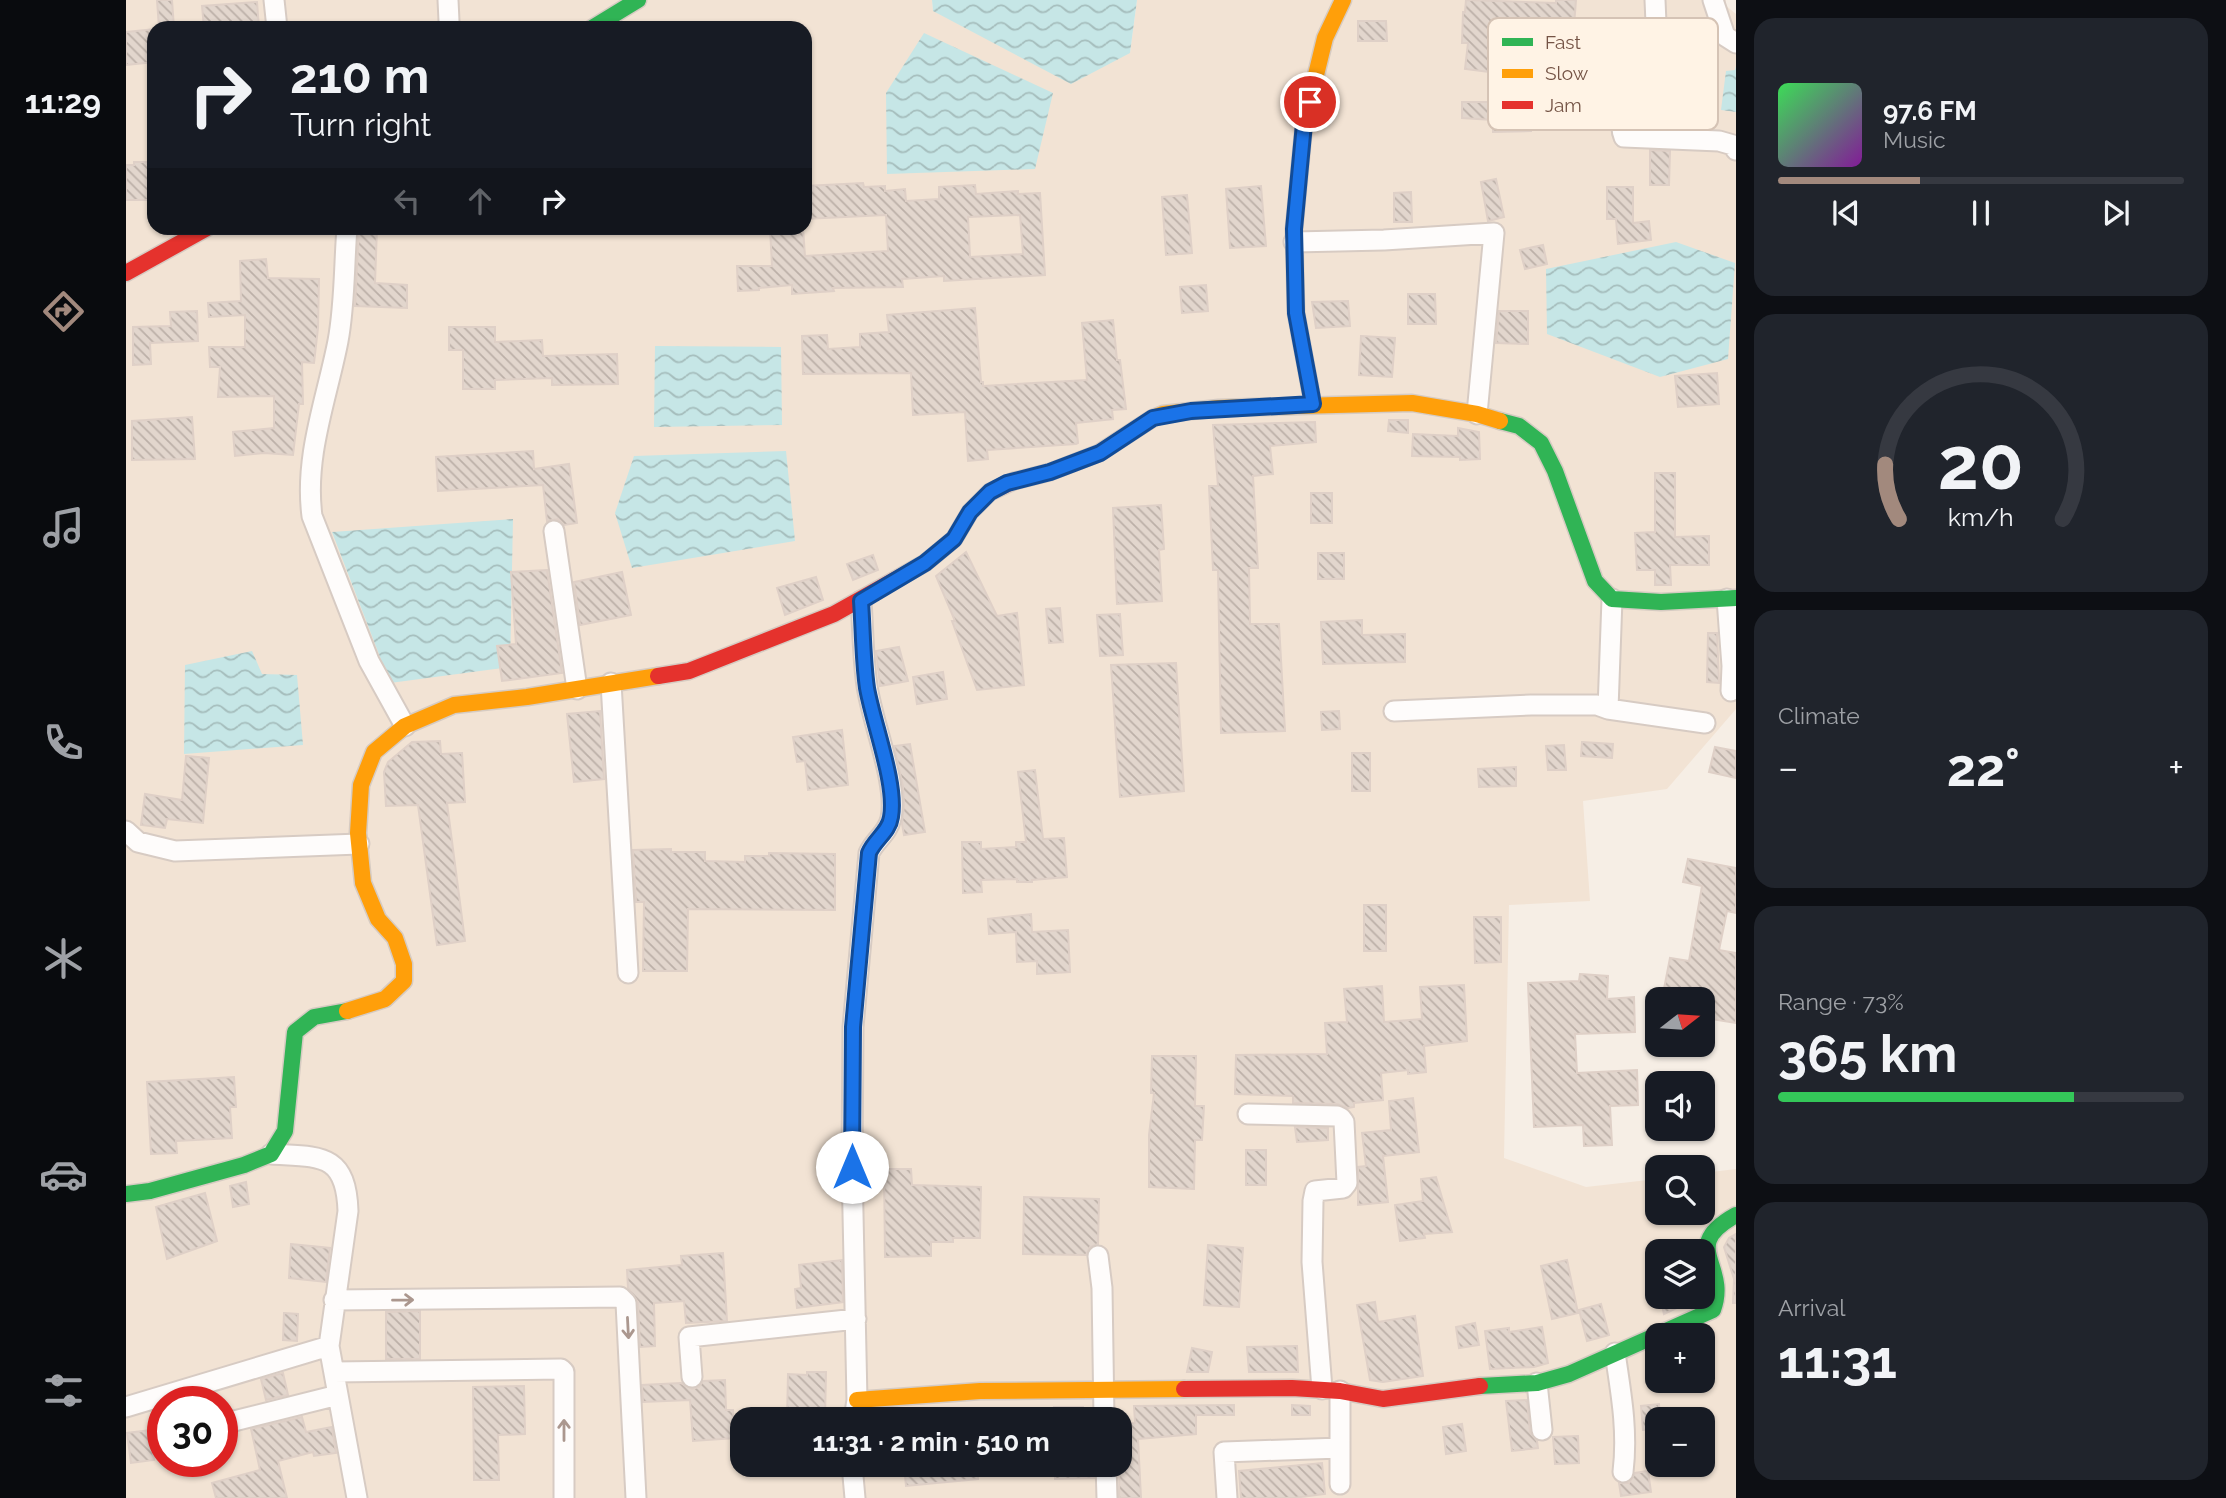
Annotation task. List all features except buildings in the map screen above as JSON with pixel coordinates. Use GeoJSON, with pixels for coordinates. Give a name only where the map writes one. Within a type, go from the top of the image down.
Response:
{"type":"FeatureCollection","features":[{"type":"Feature","properties":{"kind":"street"},"geometry":{"type":"LineString","coordinates":[[274,0],[276,21]]}},
{"type":"Feature","properties":{"kind":"street"},"geometry":{"type":"LineString","coordinates":[[448,0],[449,21]]}},
{"type":"Feature","properties":{"kind":"street"},"geometry":{"type":"LineString","coordinates":[[604,21],[638,0]]}},
{"type":"Feature","properties":{"kind":"street"},"geometry":{"type":"LineString","coordinates":[[1313,404],[1296,313],[1294,242],[1304,124],[1325,38],[1343,0]]}},
{"type":"Feature","properties":{"kind":"street"},"geometry":{"type":"LineString","coordinates":[[1655,0],[1656,18]]}},
{"type":"Feature","properties":{"kind":"street"},"geometry":{"type":"LineString","coordinates":[[1713,0],[1725,36],[1736,43]]}},
{"type":"Feature","properties":{"kind":"street"},"geometry":{"type":"LineString","coordinates":[[1622,130],[1624,137],[1727,142],[1736,150]]}},
{"type":"Feature","properties":{"kind":"street"},"geometry":{"type":"LineString","coordinates":[[1294,242],[1494,233],[1477,414]]}},
{"type":"Feature","properties":{"kind":"street"},"geometry":{"type":"LineString","coordinates":[[126,273],[194,235]]}},
{"type":"Feature","properties":{"kind":"street"},"geometry":{"type":"LineString","coordinates":[[345,235],[338,338],[316,430],[309,493],[313,516],[369,661],[405,726]]}},
{"type":"Feature","properties":{"kind":"street"},"geometry":{"type":"LineString","coordinates":[[271,1154],[285,1131],[295,1032],[314,1017],[349,1011],[385,999],[404,981],[404,964],[395,938],[379,919],[363,883],[359,844],[361,785],[374,752],[405,726],[454,705],[527,697],[689,671],[834,614],[925,563],[954,539],[970,512],[990,492],[1007,483],[1050,472],[1100,453],[1153,418],[1191,411],[1313,404],[1412,403],[1477,414],[1519,426],[1541,443],[1555,471],[1595,581],[1612,599],[1661,601],[1731,598],[1731,691]]}},
{"type":"Feature","properties":{"kind":"street"},"geometry":{"type":"LineString","coordinates":[[554,531],[577,689]]}},
{"type":"Feature","properties":{"kind":"street"},"geometry":{"type":"LineString","coordinates":[[1608,709],[1612,599]]}},
{"type":"Feature","properties":{"kind":"street"},"geometry":{"type":"LineString","coordinates":[[856,1407],[852,1167],[853,1027],[869,853],[873,844],[886,832],[892,807],[890,787],[867,688],[861,601]]}},
{"type":"Feature","properties":{"kind":"street"},"geometry":{"type":"LineString","coordinates":[[611,683],[628,973]]}},
{"type":"Feature","properties":{"kind":"street"},"geometry":{"type":"LineString","coordinates":[[1394,711],[1597,705],[1608,709],[1705,723]]}},
{"type":"Feature","properties":{"kind":"street"},"geometry":{"type":"LineString","coordinates":[[126,831],[138,842],[175,851],[359,844]]}},
{"type":"Feature","properties":{"kind":"street"},"geometry":{"type":"LineString","coordinates":[[1248,1114],[1336,1116],[1344,1122],[1347,1182],[1343,1188],[1315,1191],[1312,1262],[1340,1448],[1339,1485]]}},
{"type":"Feature","properties":{"kind":"street"},"geometry":{"type":"LineString","coordinates":[[126,1194],[150,1191],[244,1165],[271,1154],[312,1156],[330,1162],[340,1172],[347,1191],[348,1211],[329,1346],[357,1498]]}},
{"type":"Feature","properties":{"kind":"street"},"geometry":{"type":"LineString","coordinates":[[870,1407],[980,1391],[1331,1390],[1383,1399],[1464,1387],[1537,1383],[1569,1374],[1713,1310],[1719,1302],[1720,1290],[1708,1243],[1714,1226],[1736,1215]]}},
{"type":"Feature","properties":{"kind":"street"},"geometry":{"type":"LineString","coordinates":[[1098,1256],[1102,1288],[1104,1407]]}},
{"type":"Feature","properties":{"kind":"street"},"geometry":{"type":"LineString","coordinates":[[334,1300],[624,1299],[636,1498]]}},
{"type":"Feature","properties":{"kind":"street"},"geometry":{"type":"LineString","coordinates":[[692,1377],[689,1337],[856,1319]]}},
{"type":"Feature","properties":{"kind":"street"},"geometry":{"type":"LineString","coordinates":[[218,1386],[329,1346]]}},
{"type":"Feature","properties":{"kind":"street"},"geometry":{"type":"LineString","coordinates":[[1615,1353],[1624,1415],[1623,1472]]}},
{"type":"Feature","properties":{"kind":"street"},"geometry":{"type":"LineString","coordinates":[[334,1372],[561,1369],[564,1372],[564,1498]]}},
{"type":"Feature","properties":{"kind":"street"},"geometry":{"type":"LineString","coordinates":[[1537,1383],[1542,1430]]}},
{"type":"Feature","properties":{"kind":"street"},"geometry":{"type":"LineString","coordinates":[[238,1420],[338,1395]]}},
{"type":"Feature","properties":{"kind":"street"},"geometry":{"type":"LineString","coordinates":[[126,1407],[147,1403]]}},
{"type":"Feature","properties":{"kind":"street"},"geometry":{"type":"LineString","coordinates":[[1227,1498],[1224,1452],[1340,1448]]}},
{"type":"Feature","properties":{"kind":"street"},"geometry":{"type":"LineString","coordinates":[[853,1477],[855,1498]]}},
{"type":"Feature","properties":{"kind":"street"},"geometry":{"type":"LineString","coordinates":[[1106,1477],[1107,1498]]}},
{"type":"Feature","properties":{"kind":"shaded area"},"geometry":{"type":"Polygon","coordinates":[[[126,0],[932,0],[933,11],[1130,53],[1137,0],[1726,0],[1725,5],[1736,14],[1736,66],[1722,110],[1736,112],[1736,709],[1667,789],[1583,801],[1590,901],[1509,905],[1504,1158],[1586,1187],[1645,1180],[1645,1225],[1715,1225],[1715,1172],[1736,1169],[1736,1498],[126,1498],[126,0]]]}},
{"type":"Feature","properties":{"kind":"water"},"geometry":{"type":"Polygon","coordinates":[[[932,0],[1137,0],[1130,53],[1071,84],[933,11],[932,0]]]}},
{"type":"Feature","properties":{"kind":"water"},"geometry":{"type":"Polygon","coordinates":[[[924,33],[1053,93],[1035,169],[887,174],[886,93],[924,33]]]}},
{"type":"Feature","properties":{"kind":"water"},"geometry":{"type":"Polygon","coordinates":[[[1736,66],[1736,112],[1721,110],[1726,71],[1735,70],[1736,66]]]}},
{"type":"Feature","properties":{"kind":"water"},"geometry":{"type":"Polygon","coordinates":[[[1676,242],[1735,263],[1728,359],[1660,377],[1547,334],[1546,269],[1676,242]]]}},
{"type":"Feature","properties":{"kind":"water"},"geometry":{"type":"Polygon","coordinates":[[[655,346],[781,347],[782,425],[654,427],[655,346]]]}},
{"type":"Feature","properties":{"kind":"water"},"geometry":{"type":"Polygon","coordinates":[[[786,451],[795,541],[632,568],[615,513],[634,456],[786,451]]]}},
{"type":"Feature","properties":{"kind":"water"},"geometry":{"type":"Polygon","coordinates":[[[513,519],[510,667],[390,683],[332,532],[513,519]]]}},
{"type":"Feature","properties":{"kind":"water"},"geometry":{"type":"Polygon","coordinates":[[[252,651],[262,674],[297,675],[303,745],[184,754],[185,665],[252,651]]]}},
{"type":"Feature","properties":{"kind":"traffic: fast"},"geometry":{"type":"LineString","coordinates":[[604,21],[638,0]]}},
{"type":"Feature","properties":{"kind":"traffic: fast"},"geometry":{"type":"LineString","coordinates":[[1500,421],[1519,426],[1541,443],[1555,471],[1595,581],[1612,599],[1661,602],[1736,598]]}},
{"type":"Feature","properties":{"kind":"traffic: fast"},"geometry":{"type":"LineString","coordinates":[[126,1194],[150,1191],[244,1165],[271,1154],[285,1131],[295,1032],[314,1017],[347,1011]]}},
{"type":"Feature","properties":{"kind":"traffic: fast"},"geometry":{"type":"LineString","coordinates":[[1480,1386],[1537,1383],[1569,1374],[1713,1310],[1716,1280],[1709,1257],[1710,1237],[1719,1226],[1736,1215]]}},
{"type":"Feature","properties":{"kind":"traffic: slow"},"geometry":{"type":"LineString","coordinates":[[1313,404],[1296,313],[1294,229],[1304,124],[1325,38],[1343,0]]}},
{"type":"Feature","properties":{"kind":"traffic: slow"},"geometry":{"type":"LineString","coordinates":[[1014,481],[1050,472],[1099,453],[1163,414],[1219,408],[1412,403],[1477,414],[1500,421]]}},
{"type":"Feature","properties":{"kind":"traffic: slow"},"geometry":{"type":"LineString","coordinates":[[347,1011],[385,999],[404,981],[404,964],[395,938],[378,919],[363,883],[358,833],[361,785],[374,752],[405,726],[454,705],[527,697],[658,676]]}},
{"type":"Feature","properties":{"kind":"traffic: slow"},"geometry":{"type":"LineString","coordinates":[[857,1400],[980,1391],[1184,1389]]}},
{"type":"Feature","properties":{"kind":"traffic: jam"},"geometry":{"type":"LineString","coordinates":[[126,273],[194,235]]}},
{"type":"Feature","properties":{"kind":"traffic: jam"},"geometry":{"type":"LineString","coordinates":[[658,676],[689,671],[834,614],[925,563],[954,539],[970,512],[990,492],[1014,481]]}},
{"type":"Feature","properties":{"kind":"traffic: jam"},"geometry":{"type":"LineString","coordinates":[[1184,1389],[1292,1388],[1340,1391],[1383,1399],[1480,1386]]}},
{"type":"Feature","properties":{"kind":"route"},"geometry":{"type":"LineString","coordinates":[[852,1167],[853,1027],[869,853],[873,844],[886,832],[892,807],[890,787],[867,688],[861,601],[925,563],[954,539],[970,512],[990,492],[1007,483],[1050,472],[1100,453],[1153,418],[1163,414],[1219,408],[1313,404],[1296,313],[1294,229],[1304,124],[1310,102]]}}]}
